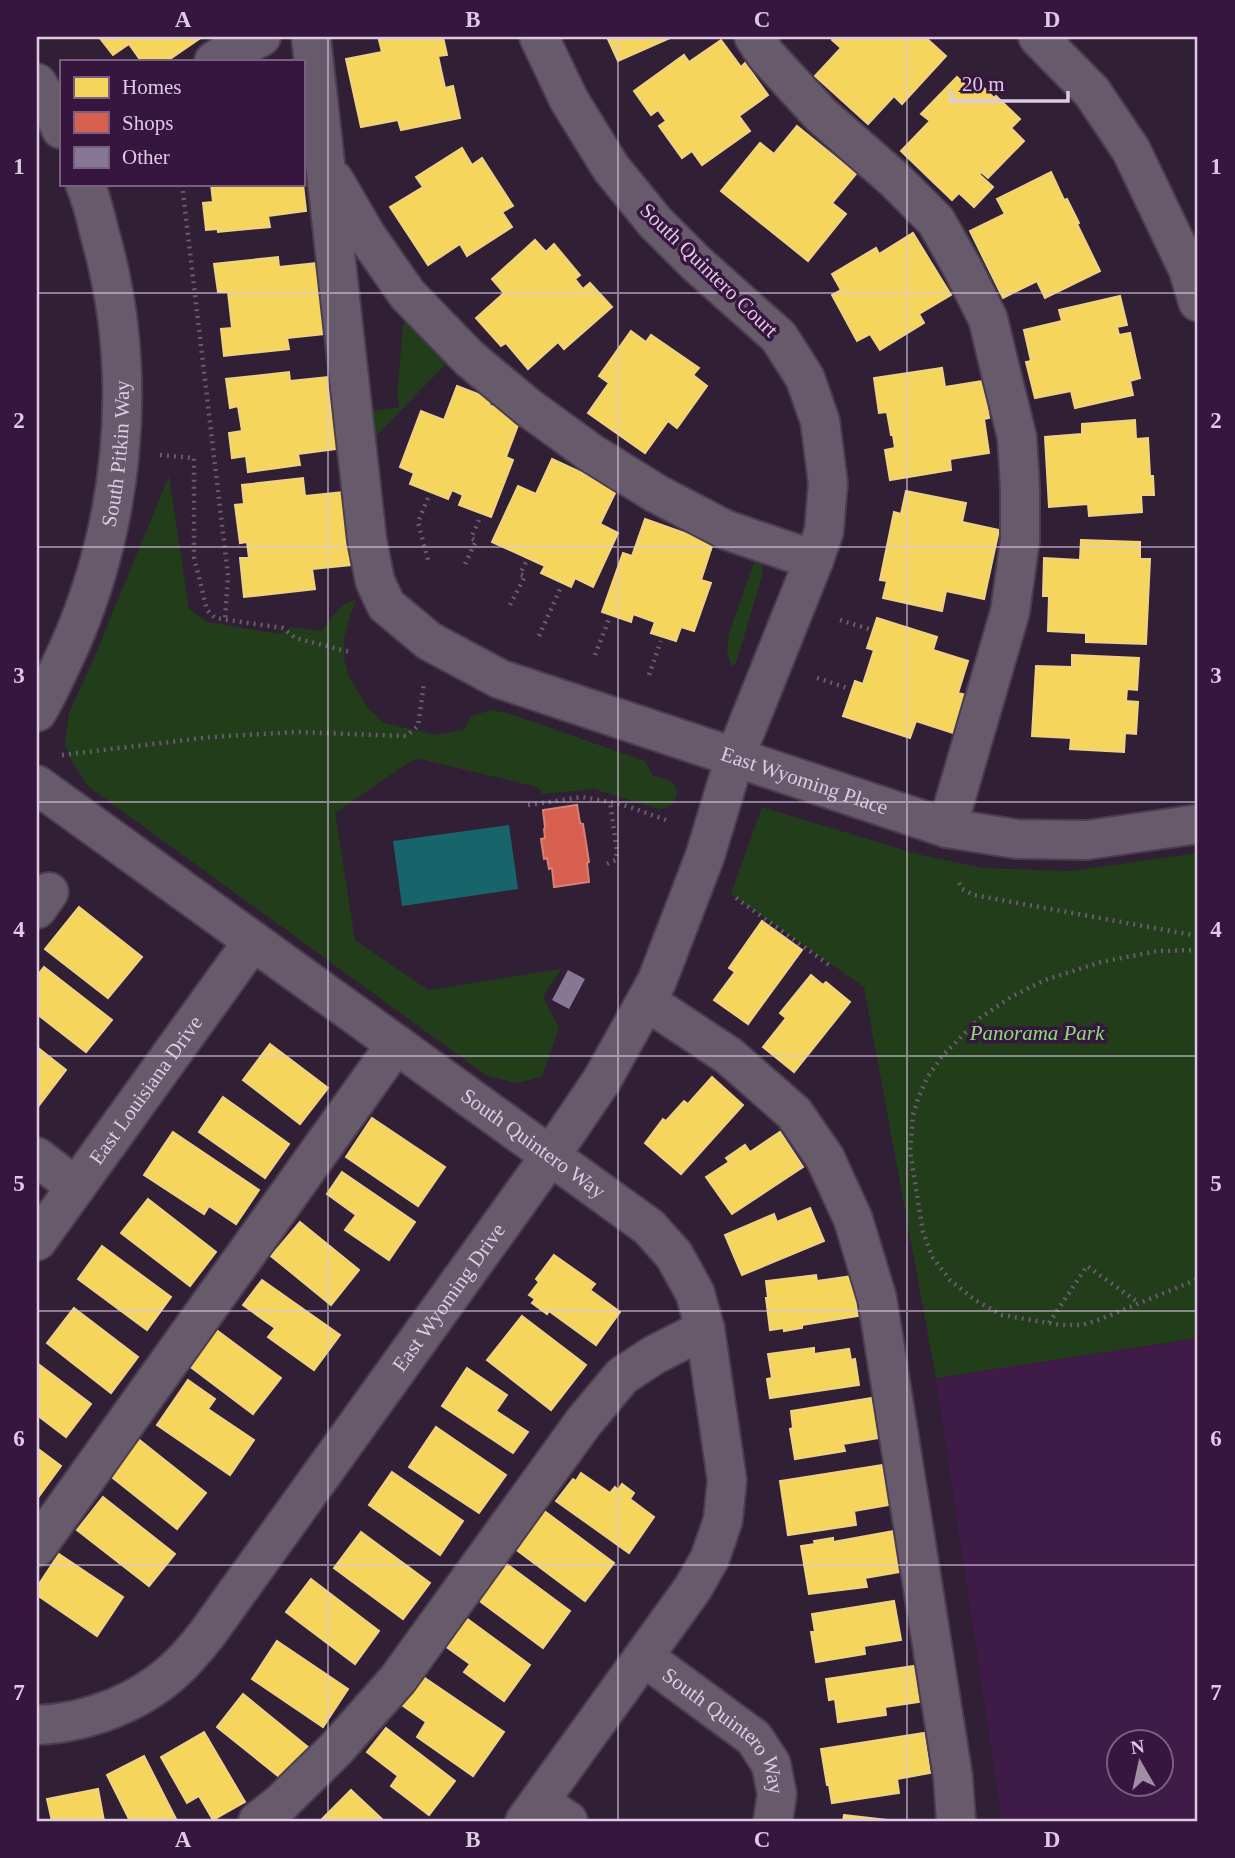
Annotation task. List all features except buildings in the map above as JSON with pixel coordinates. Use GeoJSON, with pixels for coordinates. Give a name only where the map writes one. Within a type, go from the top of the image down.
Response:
{"type":"FeatureCollection","features":[{"type":"Feature","properties":{"kind":"street"},"geometry":{"type":"LineString","coordinates":[[216,60],[261,37]]}},
{"type":"Feature","properties":{"kind":"street","name":"East Wyoming Place"},"geometry":{"type":"LineString","coordinates":[[311,37],[367,540],[375,580],[386,605],[429,640],[500,679],[947,828],[1017,839],[1087,840],[1198,824]]}},
{"type":"Feature","properties":{"kind":"street","name":"South Quintero Court"},"geometry":{"type":"LineString","coordinates":[[539,37],[569,100],[611,168],[679,247],[779,337],[805,378],[820,421],[828,483],[824,531],[735,757]]}},
{"type":"Feature","properties":{"kind":"street"},"geometry":{"type":"LineString","coordinates":[[754,37],[766,55],[821,114],[894,179],[936,222],[988,319],[1017,437],[1020,540],[1010,612],[947,828]]}},
{"type":"Feature","properties":{"kind":"street"},"geometry":{"type":"LineString","coordinates":[[1038,37],[1092,92],[1131,150],[1188,269],[1198,302]]}},
{"type":"Feature","properties":{"kind":"street"},"geometry":{"type":"LineString","coordinates":[[37,83],[60,127]]}},
{"type":"Feature","properties":{"kind":"street"},"geometry":{"type":"LineString","coordinates":[[326,166],[366,236],[407,294],[470,358],[529,408],[591,453],[657,494],[726,530],[814,560]]}},
{"type":"Feature","properties":{"kind":"street","name":"South Pitkin Way"},"geometry":{"type":"LineString","coordinates":[[37,712],[74,638],[100,565],[115,491],[123,415],[120,338],[108,263],[86,186]]}},
{"type":"Feature","properties":{"kind":"street","name":"East Wyoming Drive"},"geometry":{"type":"LineString","coordinates":[[37,1725],[60,1724],[105,1712],[144,1694],[181,1665],[207,1634],[602,1080],[657,981],[705,856],[735,757]]}},
{"type":"Feature","properties":{"kind":"street","name":"South Quintero Way"},"geometry":{"type":"LineString","coordinates":[[48,770],[253,940],[649,1227],[674,1255],[695,1293],[705,1329],[727,1480],[723,1520],[710,1559],[693,1588],[644,1657],[544,1815]]}},
{"type":"Feature","properties":{"kind":"street","name":"East Louisiana Drive"},"geometry":{"type":"LineString","coordinates":[[37,1241],[253,940]]}},
{"type":"Feature","properties":{"kind":"street"},"geometry":{"type":"LineString","coordinates":[[646,1002],[729,1056],[794,1113],[825,1158],[853,1219],[877,1298],[953,1777],[956,1821]]}},
{"type":"Feature","properties":{"kind":"street"},"geometry":{"type":"LineString","coordinates":[[37,1547],[396,1044]]}},
{"type":"Feature","properties":{"kind":"street"},"geometry":{"type":"LineString","coordinates":[[37,1157],[76,1187]]}},
{"type":"Feature","properties":{"kind":"street"},"geometry":{"type":"LineString","coordinates":[[258,1821],[281,1803],[337,1749],[398,1679],[583,1423],[622,1376],[654,1355],[705,1329]]}},
{"type":"Feature","properties":{"kind":"street","name":"South Quintero Way"},"geometry":{"type":"LineString","coordinates":[[644,1657],[754,1738],[771,1764],[777,1794],[773,1821]]}},
{"type":"Feature","properties":{"kind":"path"},"geometry":{"type":"LineString","coordinates":[[182,186],[228,576],[225,620]]}},
{"type":"Feature","properties":{"kind":"path"},"geometry":{"type":"LineString","coordinates":[[159,454],[194,458],[194,557],[207,610],[215,618],[283,628],[295,638],[350,652]]}},
{"type":"Feature","properties":{"kind":"path"},"geometry":{"type":"LineString","coordinates":[[428,498],[418,522],[428,560]]}},
{"type":"Feature","properties":{"kind":"path"},"geometry":{"type":"LineString","coordinates":[[465,564],[476,541],[471,538],[480,518]]}},
{"type":"Feature","properties":{"kind":"path"},"geometry":{"type":"LineString","coordinates":[[510,605],[525,576],[520,574],[526,562]]}},
{"type":"Feature","properties":{"kind":"path"},"geometry":{"type":"LineString","coordinates":[[539,636],[561,587]]}},
{"type":"Feature","properties":{"kind":"path"},"geometry":{"type":"LineString","coordinates":[[595,655],[608,619]]}},
{"type":"Feature","properties":{"kind":"path"},"geometry":{"type":"LineString","coordinates":[[840,620],[869,629]]}},
{"type":"Feature","properties":{"kind":"path"},"geometry":{"type":"LineString","coordinates":[[48,770],[211,737],[284,733],[406,736],[418,726],[429,640]]}},
{"type":"Feature","properties":{"kind":"path"},"geometry":{"type":"LineString","coordinates":[[649,675],[661,641]]}},
{"type":"Feature","properties":{"kind":"path"},"geometry":{"type":"LineString","coordinates":[[817,678],[848,688]]}},
{"type":"Feature","properties":{"kind":"path"},"geometry":{"type":"LineString","coordinates":[[528,805],[582,797],[610,802],[666,820]]}},
{"type":"Feature","properties":{"kind":"path"},"geometry":{"type":"LineString","coordinates":[[607,864],[616,860],[617,852],[610,802]]}},
{"type":"Feature","properties":{"kind":"path"},"geometry":{"type":"LineString","coordinates":[[959,883],[962,889],[974,895],[1198,936]]}},
{"type":"Feature","properties":{"kind":"path"},"geometry":{"type":"LineString","coordinates":[[736,898],[829,965]]}},
{"type":"Feature","properties":{"kind":"path"},"geometry":{"type":"LineString","coordinates":[[1198,950],[1158,951],[1101,962],[1045,980],[980,1018],[943,1055],[927,1078],[913,1115],[909,1151],[923,1232],[933,1258],[950,1280],[975,1300],[1002,1315],[1060,1325],[1082,1325],[1198,1279]]}},
{"type":"Feature","properties":{"kind":"path"},"geometry":{"type":"LineString","coordinates":[[1049,1323],[1087,1266],[1139,1303]]}},
{"type":"Feature","properties":{"kind":"shaded area"},"geometry":{"type":"Polygon","coordinates":[[[509,825],[518,889],[402,906],[393,841],[509,825]]]}},
{"type":"Feature","properties":{"kind":"shaded area"},"geometry":{"type":"Polygon","coordinates":[[[1198,1338],[1198,1821],[1002,1821],[936,1378],[1198,1338]]]}},
{"type":"Feature","properties":{"kind":"green space"},"geometry":{"type":"Polygon","coordinates":[[[406,319],[455,355],[371,441],[367,412],[399,407],[397,391],[406,319]]]}},
{"type":"Feature","properties":{"kind":"green space"},"geometry":{"type":"Polygon","coordinates":[[[169,476],[189,609],[207,622],[279,634],[292,627],[321,631],[340,608],[356,600],[344,639],[344,659],[349,677],[368,708],[384,723],[436,735],[465,729],[471,716],[491,710],[507,713],[645,761],[653,776],[668,780],[674,785],[677,794],[673,803],[659,809],[594,789],[543,794],[537,787],[420,759],[411,761],[335,813],[355,940],[428,990],[561,969],[543,997],[559,1028],[542,1077],[517,1083],[487,1076],[89,787],[72,762],[65,744],[69,713],[169,476]]]}},
{"type":"Feature","properties":{"kind":"green space"},"geometry":{"type":"Polygon","coordinates":[[[756,557],[763,572],[736,664],[731,666],[727,650],[729,633],[756,557]]]}},
{"type":"Feature","properties":{"kind":"green space","name":"Panorama Park"},"geometry":{"type":"Polygon","coordinates":[[[762,807],[917,854],[983,868],[1069,871],[1198,853],[1198,1338],[936,1378],[864,987],[731,894],[762,807]]]}}]}
